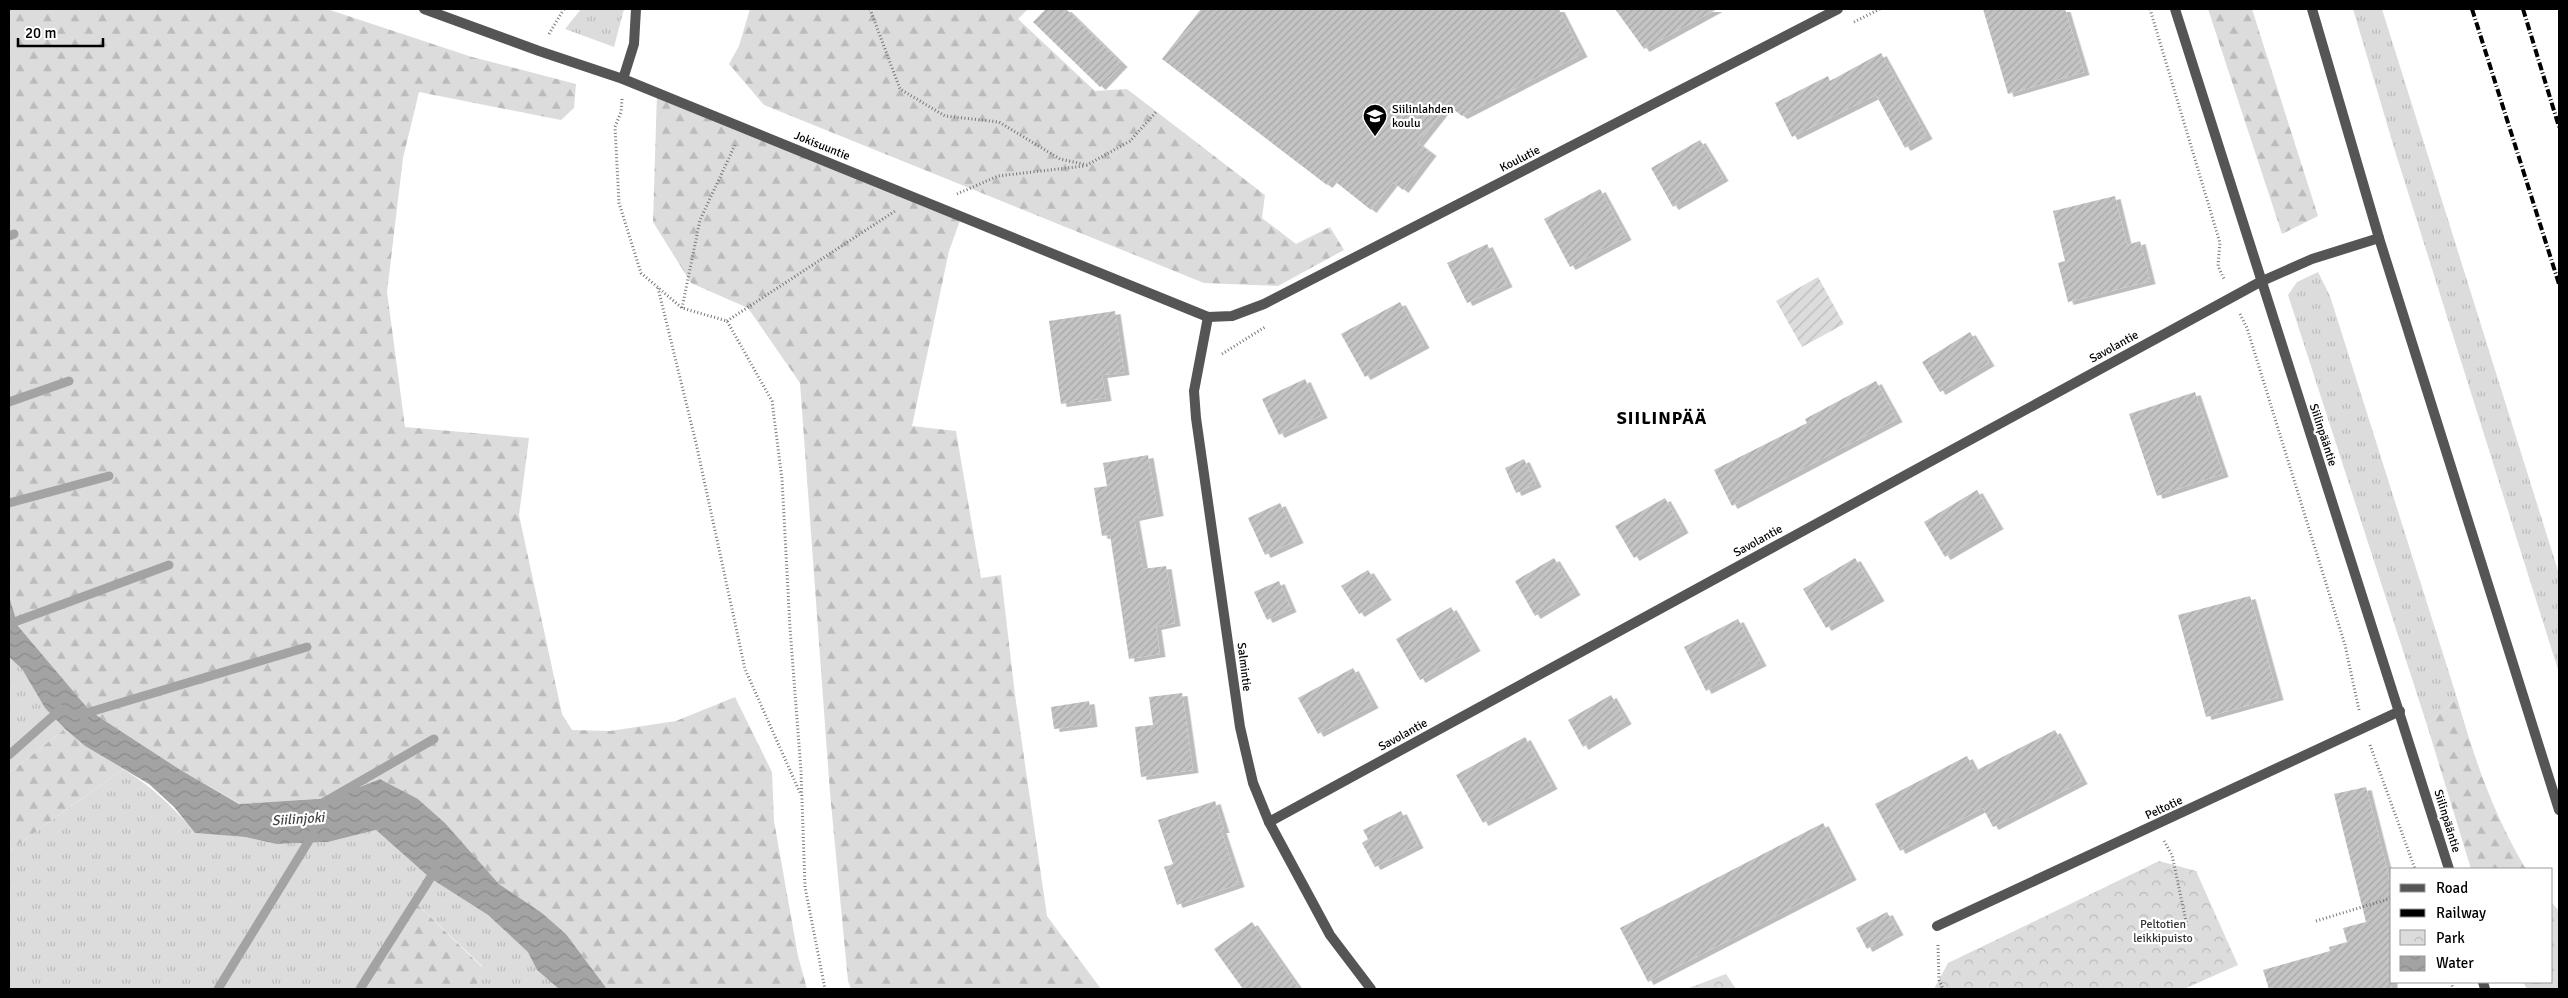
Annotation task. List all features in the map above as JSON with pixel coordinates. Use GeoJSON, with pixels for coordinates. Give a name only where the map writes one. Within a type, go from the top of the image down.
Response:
{"type":"FeatureCollection","features":[{"type":"Feature","properties":{"kind":"street","name":"Jokisuuntie"},"geometry":{"type":"LineString","coordinates":[[424,9],[539,51],[623,78],[1208,317]]}},
{"type":"Feature","properties":{"kind":"street"},"geometry":{"type":"LineString","coordinates":[[623,78],[634,44],[636,9]]}},
{"type":"Feature","properties":{"kind":"street","name":"Koulutie"},"geometry":{"type":"LineString","coordinates":[[1208,317],[1232,316],[1264,304],[1838,9]]}},
{"type":"Feature","properties":{"kind":"street","name":"Siilinpääntie"},"geometry":{"type":"LineString","coordinates":[[2175,9],[2260,282],[2400,711],[2448,868]]}},
{"type":"Feature","properties":{"kind":"street"},"geometry":{"type":"LineString","coordinates":[[2312,9],[2379,238],[2559,810]]}},
{"type":"Feature","properties":{"kind":"street","name":"Savolantie"},"geometry":{"type":"LineString","coordinates":[[1269,822],[2231,297],[2312,259],[2379,238]]}},
{"type":"Feature","properties":{"kind":"street","name":"Salmintie"},"geometry":{"type":"LineString","coordinates":[[1208,317],[1194,391],[1196,418],[1216,547],[1240,727],[1253,783],[1269,822],[1330,935],[1371,989]]}},
{"type":"Feature","properties":{"kind":"street","name":"Peltotie"},"geometry":{"type":"LineString","coordinates":[[1937,926],[2400,711]]}},
{"type":"Feature","properties":{"kind":"path"},"geometry":{"type":"LineString","coordinates":[[539,51],[564,9]]}},
{"type":"Feature","properties":{"kind":"path"},"geometry":{"type":"LineString","coordinates":[[870,9],[900,89],[945,116],[999,122],[1060,159],[1087,165]]}},
{"type":"Feature","properties":{"kind":"path"},"geometry":{"type":"LineString","coordinates":[[2150,9],[2220,243],[2218,266],[2247,328],[2345,645],[2363,729],[2376,759],[2415,868]]}},
{"type":"Feature","properties":{"kind":"path"},"geometry":{"type":"LineString","coordinates":[[623,78],[621,112],[615,127],[619,203],[640,273],[682,308],[727,321],[772,401],[782,479],[802,797],[805,887],[825,989]]}},
{"type":"Feature","properties":{"kind":"path"},"geometry":{"type":"LineString","coordinates":[[934,204],[998,176],[1087,165],[1130,141],[1156,112]]}},
{"type":"Feature","properties":{"kind":"path"},"geometry":{"type":"LineString","coordinates":[[682,308],[700,220],[743,127]]}},
{"type":"Feature","properties":{"kind":"path"},"geometry":{"type":"LineString","coordinates":[[727,321],[916,197]]}},
{"type":"Feature","properties":{"kind":"path"},"geometry":{"type":"LineString","coordinates":[[657,287],[696,443],[745,669],[802,797]]}},
{"type":"Feature","properties":{"kind":"path"},"geometry":{"type":"LineString","coordinates":[[2155,826],[2172,855],[2187,926]]}},
{"type":"Feature","properties":{"kind":"path"},"geometry":{"type":"LineString","coordinates":[[2316,921],[2390,899]]}},
{"type":"Feature","properties":{"kind":"path"},"geometry":{"type":"LineString","coordinates":[[1937,926],[1939,980],[1943,989]]}},
{"type":"Feature","properties":{"kind":"green space"},"geometry":{"type":"Polygon","coordinates":[[[9,9],[327,9],[472,57],[576,84],[574,108],[561,120],[419,92],[403,158],[387,292],[405,427],[529,438],[519,515],[562,714],[572,730],[610,731],[676,721],[735,697],[772,772],[774,821],[798,956],[807,989],[607,989],[566,934],[542,913],[499,884],[445,823],[418,799],[380,779],[329,798],[240,804],[179,769],[90,711],[18,626],[9,596],[9,9]]]}},
{"type":"Feature","properties":{"kind":"green space"},"geometry":{"type":"Polygon","coordinates":[[[581,9],[624,9],[614,47],[565,29],[581,9]]]}},
{"type":"Feature","properties":{"kind":"green space"},"geometry":{"type":"Polygon","coordinates":[[[750,9],[1028,9],[1018,19],[1095,91],[1127,89],[1265,195],[1262,218],[1296,244],[1330,227],[1344,250],[1278,286],[1204,283],[764,105],[729,64],[739,46],[750,9]]]}},
{"type":"Feature","properties":{"kind":"green space"},"geometry":{"type":"Polygon","coordinates":[[[2208,9],[2252,9],[2318,216],[2282,234],[2208,9]]]}},
{"type":"Feature","properties":{"kind":"green space"},"geometry":{"type":"Polygon","coordinates":[[[2353,9],[2382,9],[2559,574],[2559,673],[2395,151],[2353,9]]]}},
{"type":"Feature","properties":{"kind":"green space"},"geometry":{"type":"Polygon","coordinates":[[[657,93],[962,215],[949,251],[912,426],[956,431],[981,578],[1001,575],[1015,695],[1047,916],[1101,989],[851,989],[848,981],[830,793],[800,383],[748,308],[691,283],[653,222],[657,93]]]}},
{"type":"Feature","properties":{"kind":"green space"},"geometry":{"type":"Polygon","coordinates":[[[2318,272],[2330,296],[2457,698],[2427,725],[2288,295],[2297,282],[2318,272]]]}},
{"type":"Feature","properties":{"kind":"green space"},"geometry":{"type":"Polygon","coordinates":[[[1818,277],[1844,324],[1802,347],[1776,301],[1818,277]]]}},
{"type":"Feature","properties":{"kind":"green space"},"geometry":{"type":"Polygon","coordinates":[[[9,657],[22,669],[45,708],[65,729],[9,773],[9,657]]]}},
{"type":"Feature","properties":{"kind":"green space"},"geometry":{"type":"Polygon","coordinates":[[[2457,698],[2470,743],[2486,786],[2504,828],[2525,868],[2471,868],[2427,725],[2457,698]]]}},
{"type":"Feature","properties":{"kind":"green space"},"geometry":{"type":"Polygon","coordinates":[[[65,729],[85,746],[123,769],[9,851],[9,773],[65,729]]]}},
{"type":"Feature","properties":{"kind":"green space"},"geometry":{"type":"Polygon","coordinates":[[[123,769],[162,798],[195,833],[245,837],[276,844],[328,842],[376,830],[430,878],[488,915],[529,952],[537,970],[559,989],[476,989],[482,966],[416,903],[360,989],[9,989],[9,851],[123,769]]]}},
{"type":"Feature","properties":{"kind":"green space","name":"Peltotien leikkipuisto"},"geometry":{"type":"Polygon","coordinates":[[[2159,861],[2196,871],[2238,965],[2184,989],[1934,989],[1948,963],[2159,861]]]}},
{"type":"Feature","properties":{"kind":"green space"},"geometry":{"type":"Polygon","coordinates":[[[416,903],[482,967],[476,989],[360,989],[416,903]]]}},
{"type":"Feature","properties":{"kind":"green space"},"geometry":{"type":"Polygon","coordinates":[[[2553,904],[2559,911],[2559,989],[2527,989],[2524,983],[2553,983],[2553,904]]]}},
{"type":"Feature","properties":{"kind":"green space"},"geometry":{"type":"Polygon","coordinates":[[[1726,974],[1736,989],[1686,989],[1726,974]]]}},
{"type":"Feature","properties":{"kind":"water","name":"Siilinjoki"},"geometry":{"type":"Polygon","coordinates":[[[9,596],[18,626],[90,711],[179,769],[239,804],[331,798],[380,779],[418,799],[445,823],[499,884],[542,913],[566,934],[607,989],[559,989],[537,970],[528,952],[488,915],[430,878],[376,830],[328,842],[276,844],[245,837],[195,833],[174,807],[149,784],[85,746],[45,708],[22,669],[9,657],[9,596]]]}},
{"type":"Feature","properties":{"kind":"building"},"geometry":{"type":"Polygon","coordinates":[[[1046,9],[1066,9],[1122,64],[1100,87],[1033,22],[1046,9]]]}},
{"type":"Feature","properties":{"kind":"building"},"geometry":{"type":"Polygon","coordinates":[[[1201,9],[1559,9],[1582,54],[1462,116],[1448,105],[1418,143],[1431,153],[1403,190],[1393,182],[1371,210],[1332,179],[1327,185],[1162,59],[1201,9]]]}},
{"type":"Feature","properties":{"kind":"building"},"geometry":{"type":"Polygon","coordinates":[[[1615,9],[1717,9],[1644,49],[1615,9]]]}},
{"type":"Feature","properties":{"kind":"building"},"geometry":{"type":"Polygon","coordinates":[[[1983,9],[2065,9],[2084,72],[2008,94],[1983,9]]]}},
{"type":"Feature","properties":{"kind":"building"},"geometry":{"type":"Polygon","coordinates":[[[1881,53],[1927,136],[1905,148],[1876,95],[1792,137],[1775,103],[1828,76],[1830,81],[1881,53]]]}},
{"type":"Feature","properties":{"kind":"building"},"geometry":{"type":"Polygon","coordinates":[[[1700,140],[1723,178],[1673,207],[1651,168],[1700,140]]]}},
{"type":"Feature","properties":{"kind":"building"},"geometry":{"type":"Polygon","coordinates":[[[1600,189],[1626,237],[1570,267],[1544,219],[1600,189]]]}},
{"type":"Feature","properties":{"kind":"building"},"geometry":{"type":"Polygon","coordinates":[[[2115,196],[2127,245],[2140,241],[2150,281],[2068,302],[2058,263],[2065,261],[2053,211],[2115,196]]]}},
{"type":"Feature","properties":{"kind":"building"},"geometry":{"type":"Polygon","coordinates":[[[1487,244],[1507,284],[1467,303],[1447,263],[1487,244]]]}},
{"type":"Feature","properties":{"kind":"building"},"geometry":{"type":"Polygon","coordinates":[[[1400,302],[1424,345],[1365,377],[1341,334],[1400,302]]]}},
{"type":"Feature","properties":{"kind":"building"},"geometry":{"type":"Polygon","coordinates":[[[1115,311],[1124,372],[1102,375],[1106,398],[1061,404],[1049,321],[1115,311]]]}},
{"type":"Feature","properties":{"kind":"building"},"geometry":{"type":"Polygon","coordinates":[[[1970,332],[1989,363],[1940,392],[1922,362],[1970,332]]]}},
{"type":"Feature","properties":{"kind":"building"},"geometry":{"type":"Polygon","coordinates":[[[1305,379],[1322,415],[1279,435],[1262,399],[1305,379]]]}},
{"type":"Feature","properties":{"kind":"building"},"geometry":{"type":"Polygon","coordinates":[[[1876,381],[1897,419],[1732,506],[1714,470],[1807,423],[1805,419],[1876,381]]]}},
{"type":"Feature","properties":{"kind":"building"},"geometry":{"type":"Polygon","coordinates":[[[2195,392],[2223,474],[2157,496],[2129,414],[2195,392]]]}},
{"type":"Feature","properties":{"kind":"building"},"geometry":{"type":"Polygon","coordinates":[[[1148,455],[1158,513],[1134,518],[1143,569],[1166,566],[1175,623],[1156,627],[1160,654],[1129,659],[1110,535],[1102,536],[1094,488],[1107,486],[1103,463],[1148,455]]]}},
{"type":"Feature","properties":{"kind":"building"},"geometry":{"type":"Polygon","coordinates":[[[1524,459],[1536,484],[1516,493],[1505,468],[1524,459]]]}},
{"type":"Feature","properties":{"kind":"building"},"geometry":{"type":"Polygon","coordinates":[[[1977,490],[1998,526],[1945,557],[1924,522],[1977,490]]]}},
{"type":"Feature","properties":{"kind":"building"},"geometry":{"type":"Polygon","coordinates":[[[1665,498],[1683,530],[1634,558],[1615,526],[1665,498]]]}},
{"type":"Feature","properties":{"kind":"building"},"geometry":{"type":"Polygon","coordinates":[[[1280,503],[1298,540],[1265,555],[1248,518],[1280,503]]]}},
{"type":"Feature","properties":{"kind":"building"},"geometry":{"type":"Polygon","coordinates":[[[1554,558],[1575,592],[1535,616],[1515,581],[1554,558]]]}},
{"type":"Feature","properties":{"kind":"building"},"geometry":{"type":"Polygon","coordinates":[[[1855,558],[1879,598],[1826,628],[1803,589],[1855,558]]]}},
{"type":"Feature","properties":{"kind":"building"},"geometry":{"type":"Polygon","coordinates":[[[1368,570],[1386,597],[1359,614],[1341,586],[1368,570]]]}},
{"type":"Feature","properties":{"kind":"building"},"geometry":{"type":"Polygon","coordinates":[[[1279,581],[1291,609],[1267,620],[1254,592],[1279,581]]]}},
{"type":"Feature","properties":{"kind":"building"},"geometry":{"type":"Polygon","coordinates":[[[2250,596],[2278,697],[2206,717],[2178,615],[2250,596]]]}},
{"type":"Feature","properties":{"kind":"building"},"geometry":{"type":"Polygon","coordinates":[[[1451,607],[1475,648],[1420,680],[1396,639],[1451,607]]]}},
{"type":"Feature","properties":{"kind":"building"},"geometry":{"type":"Polygon","coordinates":[[[1738,619],[1761,663],[1706,691],[1684,647],[1738,619]]]}},
{"type":"Feature","properties":{"kind":"building"},"geometry":{"type":"Polygon","coordinates":[[[1353,668],[1373,705],[1318,734],[1298,698],[1353,668]]]}},
{"type":"Feature","properties":{"kind":"building"},"geometry":{"type":"Polygon","coordinates":[[[1182,693],[1193,770],[1141,777],[1135,727],[1153,725],[1149,697],[1182,693]]]}},
{"type":"Feature","properties":{"kind":"building"},"geometry":{"type":"Polygon","coordinates":[[[1611,695],[1626,721],[1583,747],[1568,720],[1611,695]]]}},
{"type":"Feature","properties":{"kind":"building"},"geometry":{"type":"Polygon","coordinates":[[[1089,701],[1092,724],[1054,729],[1051,707],[1089,701]]]}},
{"type":"Feature","properties":{"kind":"building"},"geometry":{"type":"Polygon","coordinates":[[[2055,730],[2082,781],[1993,827],[1983,808],[1900,851],[1875,804],[1967,756],[1975,771],[2055,730]]]}},
{"type":"Feature","properties":{"kind":"building"},"geometry":{"type":"Polygon","coordinates":[[[1525,737],[1552,786],[1483,823],[1456,775],[1525,737]]]}},
{"type":"Feature","properties":{"kind":"building"},"geometry":{"type":"Polygon","coordinates":[[[2366,787],[2390,881],[2390,983],[2392,983],[2392,989],[2269,989],[2263,970],[2330,951],[2329,947],[2347,942],[2343,928],[2366,922],[2334,794],[2366,787]]]}},
{"type":"Feature","properties":{"kind":"building"},"geometry":{"type":"Polygon","coordinates":[[[1215,801],[1224,830],[1221,830],[1239,884],[1177,905],[1164,867],[1173,864],[1158,820],[1215,801]]]}},
{"type":"Feature","properties":{"kind":"building"},"geometry":{"type":"Polygon","coordinates":[[[1401,811],[1418,845],[1375,867],[1362,843],[1368,839],[1363,830],[1401,811]]]}},
{"type":"Feature","properties":{"kind":"building"},"geometry":{"type":"Polygon","coordinates":[[[1823,823],[1851,877],[1648,982],[1620,928],[1823,823]]]}},
{"type":"Feature","properties":{"kind":"building"},"geometry":{"type":"Polygon","coordinates":[[[1887,912],[1898,932],[1867,949],[1856,928],[1887,912]]]}},
{"type":"Feature","properties":{"kind":"building"},"geometry":{"type":"Polygon","coordinates":[[[1252,922],[1299,989],[1243,989],[1214,949],[1252,922]]]}},
{"type":"Feature","properties":{"kind":"waterway"},"geometry":{"type":"LineString","coordinates":[[9,236],[14,234]]}},
{"type":"Feature","properties":{"kind":"waterway"},"geometry":{"type":"LineString","coordinates":[[9,402],[69,381]]}},
{"type":"Feature","properties":{"kind":"waterway"},"geometry":{"type":"LineString","coordinates":[[9,503],[109,476]]}},
{"type":"Feature","properties":{"kind":"waterway"},"geometry":{"type":"LineString","coordinates":[[9,624],[169,565]]}},
{"type":"Feature","properties":{"kind":"waterway"},"geometry":{"type":"LineString","coordinates":[[80,715],[307,647]]}},
{"type":"Feature","properties":{"kind":"waterway"},"geometry":{"type":"LineString","coordinates":[[9,755],[61,709]]}},
{"type":"Feature","properties":{"kind":"waterway","name":"Siilinjoki"},"geometry":{"type":"LineString","coordinates":[[321,804],[434,739]]}},
{"type":"Feature","properties":{"kind":"waterway"},"geometry":{"type":"LineString","coordinates":[[218,989],[313,834]]}},
{"type":"Feature","properties":{"kind":"waterway"},"geometry":{"type":"LineString","coordinates":[[360,989],[436,869]]}},
{"type":"Feature","properties":{"kind":"railway"},"geometry":{"type":"LineString","coordinates":[[2472,9],[2559,284]]}},
{"type":"Feature","properties":{"kind":"railway"},"geometry":{"type":"LineString","coordinates":[[2523,9],[2559,127]]}},
{"type":"Feature","properties":{"kind":"place","name":"Siilinlahden koulu"},"geometry":{"type":"Point","coordinates":[1375,137]}},
{"type":"Feature","properties":{"kind":"district","name":"SIILINPÄÄ"},"geometry":{"type":"Point","coordinates":[1662,418]}}]}
